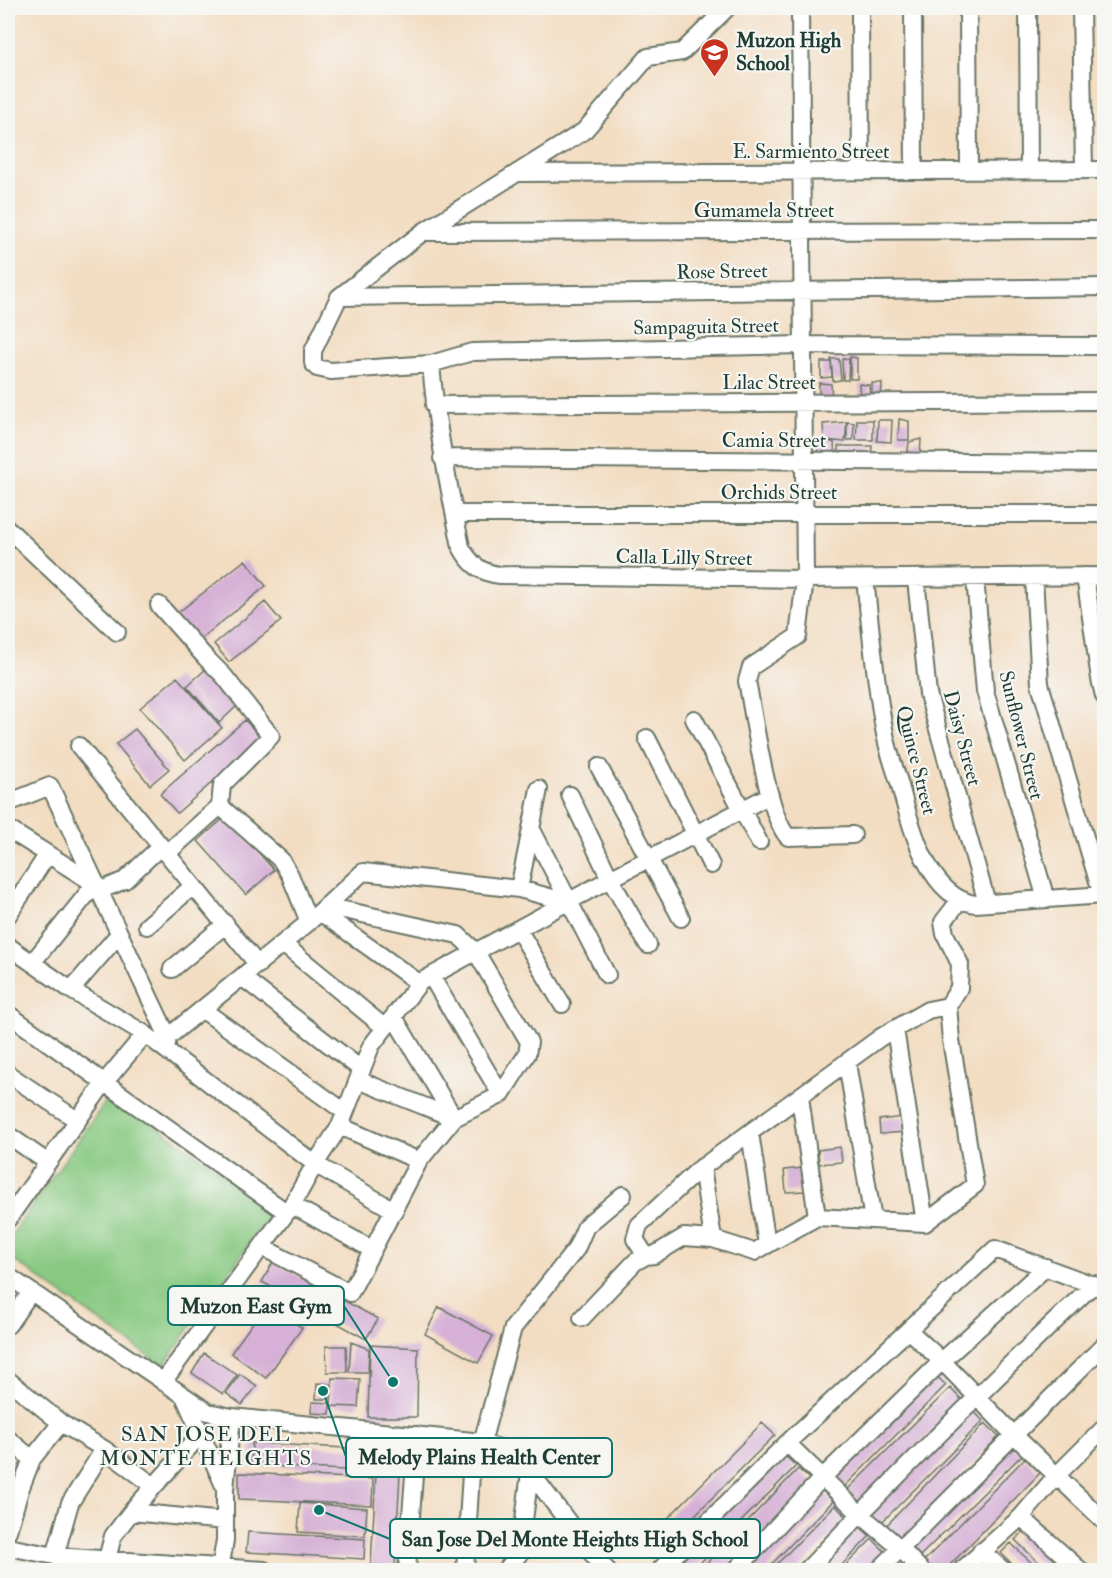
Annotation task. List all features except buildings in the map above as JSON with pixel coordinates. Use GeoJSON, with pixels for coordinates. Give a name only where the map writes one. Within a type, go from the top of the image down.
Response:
{"type":"FeatureCollection","features":[{"type":"Feature","properties":{"kind":"street"},"geometry":{"type":"LineString","coordinates":[[339,297],[423,232],[584,131],[648,57],[682,52],[727,8]]}},
{"type":"Feature","properties":{"kind":"street"},"geometry":{"type":"LineString","coordinates":[[800,8],[805,579],[798,636],[751,667],[747,681],[770,795],[781,829],[788,837],[853,835]]}},
{"type":"Feature","properties":{"kind":"street"},"geometry":{"type":"LineString","coordinates":[[860,8],[861,171]]}},
{"type":"Feature","properties":{"kind":"street"},"geometry":{"type":"LineString","coordinates":[[913,8],[914,171]]}},
{"type":"Feature","properties":{"kind":"street"},"geometry":{"type":"LineString","coordinates":[[968,8],[969,171]]}},
{"type":"Feature","properties":{"kind":"street"},"geometry":{"type":"LineString","coordinates":[[1028,8],[1029,170]]}},
{"type":"Feature","properties":{"kind":"street"},"geometry":{"type":"LineString","coordinates":[[1081,8],[1084,170]]}},
{"type":"Feature","properties":{"kind":"street","name":"E. Sarmiento Street"},"geometry":{"type":"LineString","coordinates":[[518,173],[1104,170]]}},
{"type":"Feature","properties":{"kind":"street","name":"Gumamela Street"},"geometry":{"type":"LineString","coordinates":[[423,232],[1104,230]]}},
{"type":"Feature","properties":{"kind":"street","name":"Rose Street"},"geometry":{"type":"LineString","coordinates":[[339,297],[1104,287]]}},
{"type":"Feature","properties":{"kind":"street","name":"Sampaguita Street"},"geometry":{"type":"LineString","coordinates":[[339,297],[313,351],[313,363],[317,368],[330,371],[431,364],[472,352],[803,345],[1104,346]]}},
{"type":"Feature","properties":{"kind":"street","name":"Calla Lilly Street"},"geometry":{"type":"LineString","coordinates":[[431,364],[442,458],[464,553],[476,567],[487,573],[805,579],[1104,576]]}},
{"type":"Feature","properties":{"kind":"street","name":"Lilac Street"},"geometry":{"type":"LineString","coordinates":[[434,405],[1104,401]]}},
{"type":"Feature","properties":{"kind":"street","name":"Camia Street"},"geometry":{"type":"LineString","coordinates":[[442,458],[1104,463]]}},
{"type":"Feature","properties":{"kind":"street","name":"Orchids Street"},"geometry":{"type":"LineString","coordinates":[[454,514],[1104,514]]}},
{"type":"Feature","properties":{"kind":"street"},"geometry":{"type":"LineString","coordinates":[[8,529],[117,632]]}},
{"type":"Feature","properties":{"kind":"street"},"geometry":{"type":"LineString","coordinates":[[1085,576],[1104,696]]}},
{"type":"Feature","properties":{"kind":"street"},"geometry":{"type":"LineString","coordinates":[[582,1318],[635,1262],[654,1255],[684,1237],[713,1239],[754,1252],[817,1217],[925,1223],[975,1185],[951,1040],[948,1006],[958,988],[960,964],[945,934],[944,922],[960,900],[975,904],[1103,895],[1040,684],[1034,577]]}},
{"type":"Feature","properties":{"kind":"street","name":"Sunflower Street"},"geometry":{"type":"LineString","coordinates":[[975,578],[985,691],[1046,899]]}},
{"type":"Feature","properties":{"kind":"street","name":"Quince Street"},"geometry":{"type":"LineString","coordinates":[[865,579],[885,735],[909,820],[918,846],[931,870],[945,888],[960,900]]}},
{"type":"Feature","properties":{"kind":"street","name":"Daisy Street"},"geometry":{"type":"LineString","coordinates":[[916,579],[928,694],[987,903]]}},
{"type":"Feature","properties":{"kind":"street"},"geometry":{"type":"LineString","coordinates":[[32,963],[97,887],[125,880],[220,806],[222,785],[271,736],[224,676],[159,605]]}},
{"type":"Feature","properties":{"kind":"street"},"geometry":{"type":"LineString","coordinates":[[694,719],[759,842]]}},
{"type":"Feature","properties":{"kind":"street"},"geometry":{"type":"LineString","coordinates":[[647,738],[711,865]]}},
{"type":"Feature","properties":{"kind":"street"},"geometry":{"type":"LineString","coordinates":[[79,746],[258,965]]}},
{"type":"Feature","properties":{"kind":"street"},"geometry":{"type":"LineString","coordinates":[[599,767],[681,918]]}},
{"type":"Feature","properties":{"kind":"street"},"geometry":{"type":"LineString","coordinates":[[8,803],[50,786],[119,933],[167,1044]]}},
{"type":"Feature","properties":{"kind":"street"},"geometry":{"type":"LineString","coordinates":[[519,890],[538,789]]}},
{"type":"Feature","properties":{"kind":"street"},"geometry":{"type":"LineString","coordinates":[[570,795],[610,879],[648,945]]}},
{"type":"Feature","properties":{"kind":"street"},"geometry":{"type":"LineString","coordinates":[[163,1382],[289,1209],[343,1119],[372,1046],[425,979],[770,795]]}},
{"type":"Feature","properties":{"kind":"street"},"geometry":{"type":"LineString","coordinates":[[220,806],[281,860],[318,913],[425,979],[501,1095]]}},
{"type":"Feature","properties":{"kind":"street"},"geometry":{"type":"LineString","coordinates":[[531,828],[607,975]]}},
{"type":"Feature","properties":{"kind":"street"},"geometry":{"type":"LineString","coordinates":[[8,829],[97,887]]}},
{"type":"Feature","properties":{"kind":"street"},"geometry":{"type":"LineString","coordinates":[[8,915],[48,854]]}},
{"type":"Feature","properties":{"kind":"street"},"geometry":{"type":"LineString","coordinates":[[167,1044],[203,1010],[283,944],[363,872],[519,890],[568,902]]}},
{"type":"Feature","properties":{"kind":"street"},"geometry":{"type":"LineString","coordinates":[[147,926],[193,886]]}},
{"type":"Feature","properties":{"kind":"street"},"geometry":{"type":"LineString","coordinates":[[262,1247],[350,1293],[395,1211],[419,1161],[454,1118],[501,1095],[527,1054],[529,1042],[476,952],[458,935],[451,932],[318,913]]}},
{"type":"Feature","properties":{"kind":"street"},"geometry":{"type":"LineString","coordinates":[[172,969],[226,924]]}},
{"type":"Feature","properties":{"kind":"street"},"geometry":{"type":"LineString","coordinates":[[518,929],[562,1004]]}},
{"type":"Feature","properties":{"kind":"street"},"geometry":{"type":"LineString","coordinates":[[71,990],[119,933]]}},
{"type":"Feature","properties":{"kind":"street"},"geometry":{"type":"LineString","coordinates":[[283,944],[389,1023],[454,1118]]}},
{"type":"Feature","properties":{"kind":"street"},"geometry":{"type":"LineString","coordinates":[[8,946],[71,990],[145,1034],[167,1044],[315,1164],[395,1211]]}},
{"type":"Feature","properties":{"kind":"street"},"geometry":{"type":"LineString","coordinates":[[243,978],[360,1075],[454,1118]]}},
{"type":"Feature","properties":{"kind":"street"},"geometry":{"type":"LineString","coordinates":[[646,1257],[634,1239],[639,1225],[702,1167],[895,1029],[928,1010],[948,1006]]}},
{"type":"Feature","properties":{"kind":"street"},"geometry":{"type":"LineString","coordinates":[[203,1010],[343,1119],[419,1161]]}},
{"type":"Feature","properties":{"kind":"street"},"geometry":{"type":"LineString","coordinates":[[8,1014],[104,1083],[289,1209],[373,1250]]}},
{"type":"Feature","properties":{"kind":"street"},"geometry":{"type":"LineString","coordinates":[[895,1029],[925,1223]]}},
{"type":"Feature","properties":{"kind":"street"},"geometry":{"type":"LineString","coordinates":[[10,1210],[104,1083],[145,1034]]}},
{"type":"Feature","properties":{"kind":"street"},"geometry":{"type":"LineString","coordinates":[[846,1063],[873,1220]]}},
{"type":"Feature","properties":{"kind":"street"},"geometry":{"type":"LineString","coordinates":[[8,1074],[77,1120]]}},
{"type":"Feature","properties":{"kind":"street"},"geometry":{"type":"LineString","coordinates":[[800,1097],[817,1217]]}},
{"type":"Feature","properties":{"kind":"street"},"geometry":{"type":"LineString","coordinates":[[750,1133],[767,1245]]}},
{"type":"Feature","properties":{"kind":"street"},"geometry":{"type":"LineString","coordinates":[[8,1135],[47,1162]]}},
{"type":"Feature","properties":{"kind":"street"},"geometry":{"type":"LineString","coordinates":[[702,1167],[713,1239]]}},
{"type":"Feature","properties":{"kind":"street"},"geometry":{"type":"LineString","coordinates":[[465,1570],[478,1442],[513,1328],[576,1249],[586,1226],[623,1195]]}},
{"type":"Feature","properties":{"kind":"street"},"geometry":{"type":"LineString","coordinates":[[660,1570],[787,1443],[995,1250],[1099,1286],[976,1397],[807,1570]]}},
{"type":"Feature","properties":{"kind":"street"},"geometry":{"type":"LineString","coordinates":[[736,1570],[822,1478],[942,1361],[1046,1267]]}},
{"type":"Feature","properties":{"kind":"street"},"geometry":{"type":"LineString","coordinates":[[8,1276],[208,1412],[232,1417],[478,1442],[515,1452],[607,1570]]}},
{"type":"Feature","properties":{"kind":"street"},"geometry":{"type":"LineString","coordinates":[[8,1325],[32,1292]]}},
{"type":"Feature","properties":{"kind":"street"},"geometry":{"type":"LineString","coordinates":[[909,1330],[1056,1476],[1102,1513]]}},
{"type":"Feature","properties":{"kind":"street"},"geometry":{"type":"LineString","coordinates":[[879,1570],[1104,1345]]}},
{"type":"Feature","properties":{"kind":"street"},"geometry":{"type":"LineString","coordinates":[[8,1380],[61,1423],[104,1449],[154,1486]]}},
{"type":"Feature","properties":{"kind":"street"},"geometry":{"type":"LineString","coordinates":[[183,1396],[225,1489]]}},
{"type":"Feature","properties":{"kind":"street"},"geometry":{"type":"LineString","coordinates":[[220,1569],[225,1540],[225,1489],[232,1417]]}},
{"type":"Feature","properties":{"kind":"street"},"geometry":{"type":"LineString","coordinates":[[8,1531],[32,1459],[61,1423]]}},
{"type":"Feature","properties":{"kind":"street"},"geometry":{"type":"LineString","coordinates":[[962,1570],[1021,1517],[1056,1476],[1104,1428]]}},
{"type":"Feature","properties":{"kind":"street"},"geometry":{"type":"LineString","coordinates":[[109,1565],[113,1536],[131,1512],[200,1435]]}},
{"type":"Feature","properties":{"kind":"street"},"geometry":{"type":"LineString","coordinates":[[407,1570],[417,1435]]}},
{"type":"Feature","properties":{"kind":"street"},"geometry":{"type":"LineString","coordinates":[[8,1439],[32,1459]]}},
{"type":"Feature","properties":{"kind":"street"},"geometry":{"type":"LineString","coordinates":[[787,1443],[921,1570]]}},
{"type":"Feature","properties":{"kind":"street"},"geometry":{"type":"LineString","coordinates":[[55,1556],[70,1503],[104,1449]]}},
{"type":"Feature","properties":{"kind":"street"},"geometry":{"type":"LineString","coordinates":[[506,1570],[520,1553],[530,1472]]}},
{"type":"Feature","properties":{"kind":"street"},"geometry":{"type":"LineString","coordinates":[[131,1512],[225,1521]]}},
{"type":"Feature","properties":{"kind":"street"},"geometry":{"type":"LineString","coordinates":[[1021,1517],[1080,1570]]}},
{"type":"Feature","properties":{"kind":"street"},"geometry":{"type":"LineString","coordinates":[[8,1547],[109,1565],[264,1570]]}},
{"type":"Feature","properties":{"kind":"street"},"geometry":{"type":"LineString","coordinates":[[981,1551],[1004,1570]]}},
{"type":"Feature","properties":{"kind":"green space"},"geometry":{"type":"Polygon","coordinates":[[[111,1094],[274,1209],[163,1366],[8,1256],[8,1240],[111,1094]]]}},
{"type":"Feature","properties":{"kind":"place","name":"Muzon High School"},"geometry":{"type":"Point","coordinates":[715,78]}},
{"type":"Feature","properties":{"kind":"place","name":"Muzon East Gym"},"geometry":{"type":"Point","coordinates":[393,1382]}},
{"type":"Feature","properties":{"kind":"place","name":"Melody Plains Health Center"},"geometry":{"type":"Point","coordinates":[323,1391]}},
{"type":"Feature","properties":{"kind":"place","name":"San Jose Del Monte Heights High School"},"geometry":{"type":"Point","coordinates":[319,1510]}},
{"type":"Feature","properties":{"kind":"district","name":"SAN JOSE DEL MONTE HEIGHTS"},"geometry":{"type":"Point","coordinates":[206,1446]}}]}
